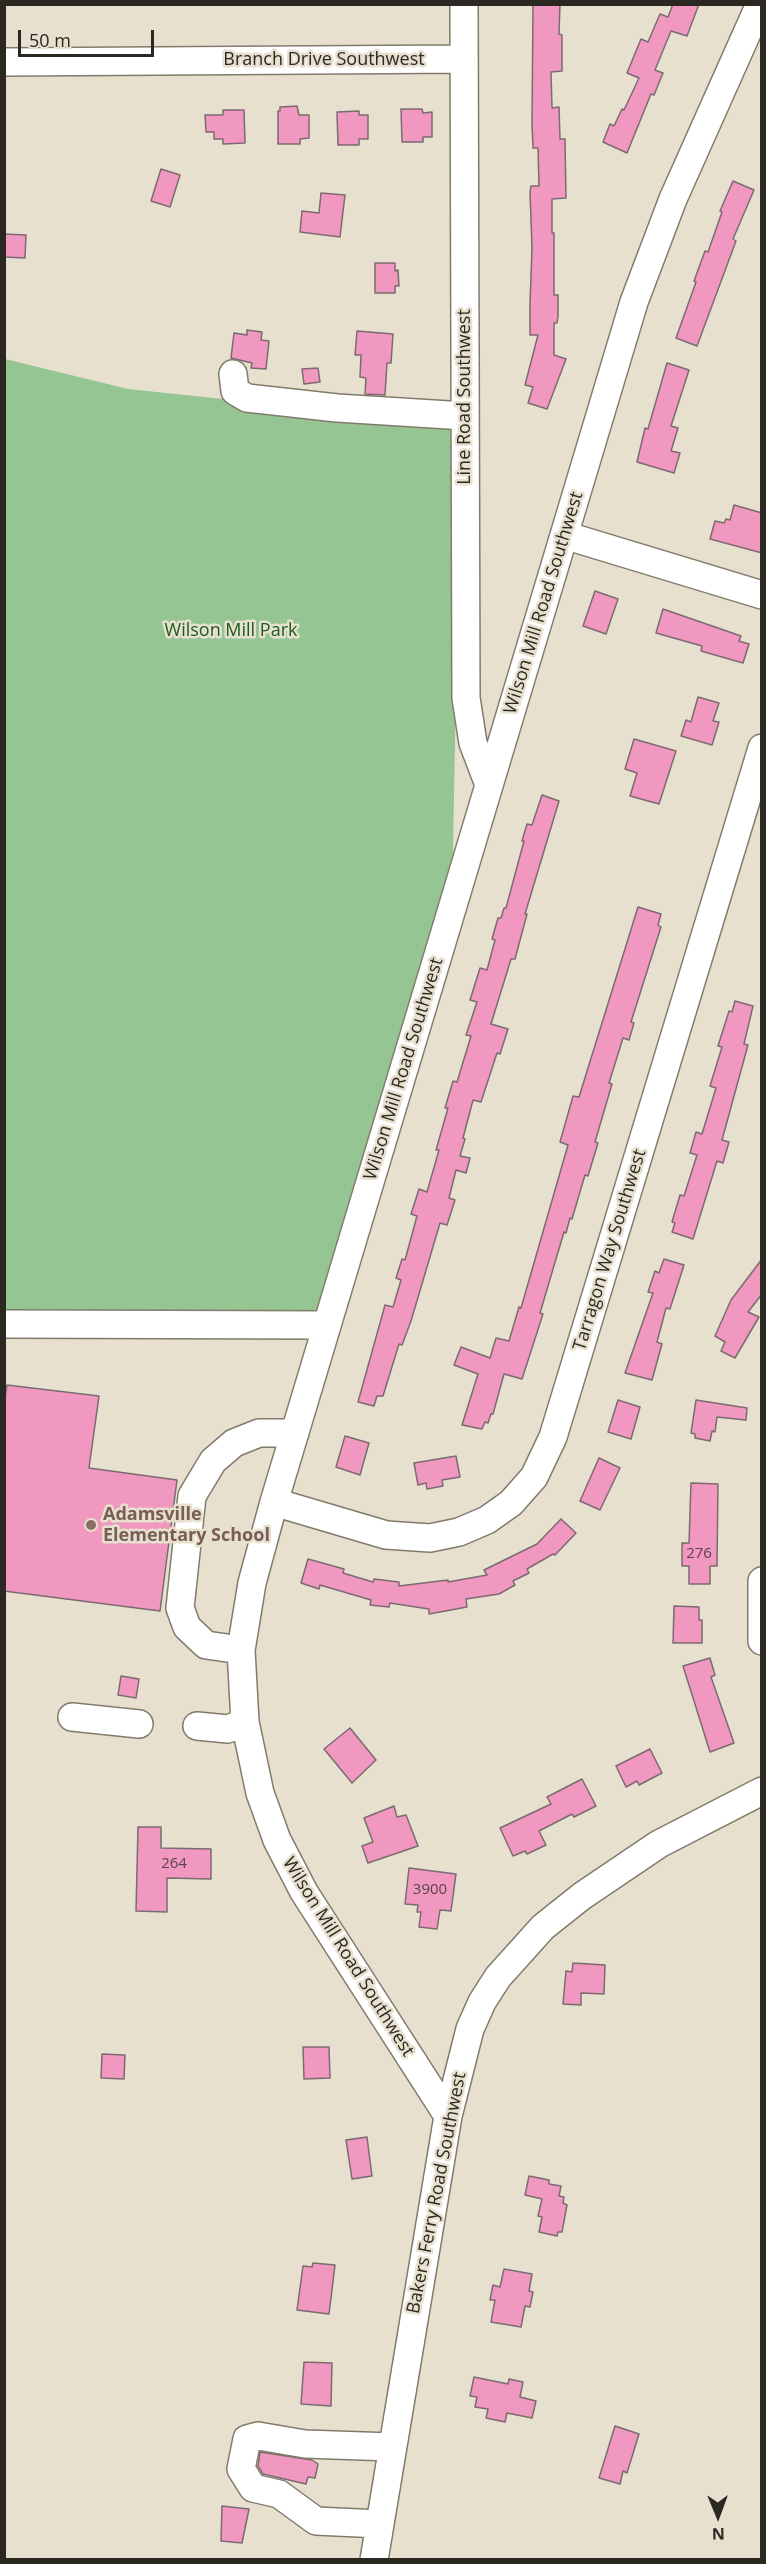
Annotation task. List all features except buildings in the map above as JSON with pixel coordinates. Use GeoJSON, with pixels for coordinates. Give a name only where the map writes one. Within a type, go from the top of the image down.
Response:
{"type":"FeatureCollection","features":[{"type":"Feature","properties":{"kind":"street","name":"Line Road Southwest"},"geometry":{"type":"LineString","coordinates":[[464,4],[466,698],[473,743],[489,785]]}},
{"type":"Feature","properties":{"kind":"street","name":"Wilson Mill Road Southwest"},"geometry":{"type":"LineString","coordinates":[[448,2116],[304,1892],[277,1840],[260,1793],[245,1722],[241,1650],[252,1582],[274,1502],[634,302],[673,199],[760,4]]}},
{"type":"Feature","properties":{"kind":"street","name":"Branch Drive Southwest"},"geometry":{"type":"LineString","coordinates":[[4,62],[464,59]]}},
{"type":"Feature","properties":{"kind":"street"},"geometry":{"type":"LineString","coordinates":[[232,374],[235,391],[247,398],[337,408],[465,416]]}},
{"type":"Feature","properties":{"kind":"street"},"geometry":{"type":"LineString","coordinates":[[564,535],[762,595]]}},
{"type":"Feature","properties":{"kind":"street","name":"Tarragon Way Southwest"},"geometry":{"type":"LineString","coordinates":[[274,1502],[386,1535],[430,1538],[459,1532],[487,1520],[511,1503],[534,1477],[554,1437],[752,816],[762,748]]}},
{"type":"Feature","properties":{"kind":"street"},"geometry":{"type":"LineString","coordinates":[[4,1324],[327,1325]]}},
{"type":"Feature","properties":{"kind":"street"},"geometry":{"type":"LineString","coordinates":[[241,1650],[206,1645],[187,1627],[180,1608],[192,1496],[213,1461],[234,1443],[259,1433],[295,1433]]}},
{"type":"Feature","properties":{"kind":"street"},"geometry":{"type":"LineString","coordinates":[[762,1581],[762,1641]]}},
{"type":"Feature","properties":{"kind":"street"},"geometry":{"type":"LineString","coordinates":[[72,1717],[140,1724]]}},
{"type":"Feature","properties":{"kind":"street"},"geometry":{"type":"LineString","coordinates":[[197,1726],[228,1729],[245,1722]]}},
{"type":"Feature","properties":{"kind":"street","name":"Bakers Ferry Road Southwest"},"geometry":{"type":"LineString","coordinates":[[374,2559],[448,2116],[470,2029],[482,2002],[498,1977],[543,1927],[582,1896],[659,1844],[762,1791]]}},
{"type":"Feature","properties":{"kind":"street"},"geometry":{"type":"LineString","coordinates":[[380,2524],[316,2521],[279,2494],[253,2488],[240,2469],[247,2439],[258,2436],[305,2444],[392,2447]]}},
{"type":"Feature","properties":{"kind":"green space","name":"Wilson Mill Park"},"geometry":{"type":"Polygon","coordinates":[[[5,359],[128,389],[461,424],[452,901],[326,1333],[5,1320],[5,359]]]}},
{"type":"Feature","properties":{"kind":"place","name":"Adamsville Elementary School"},"geometry":{"type":"Point","coordinates":[91,1525]}}]}
